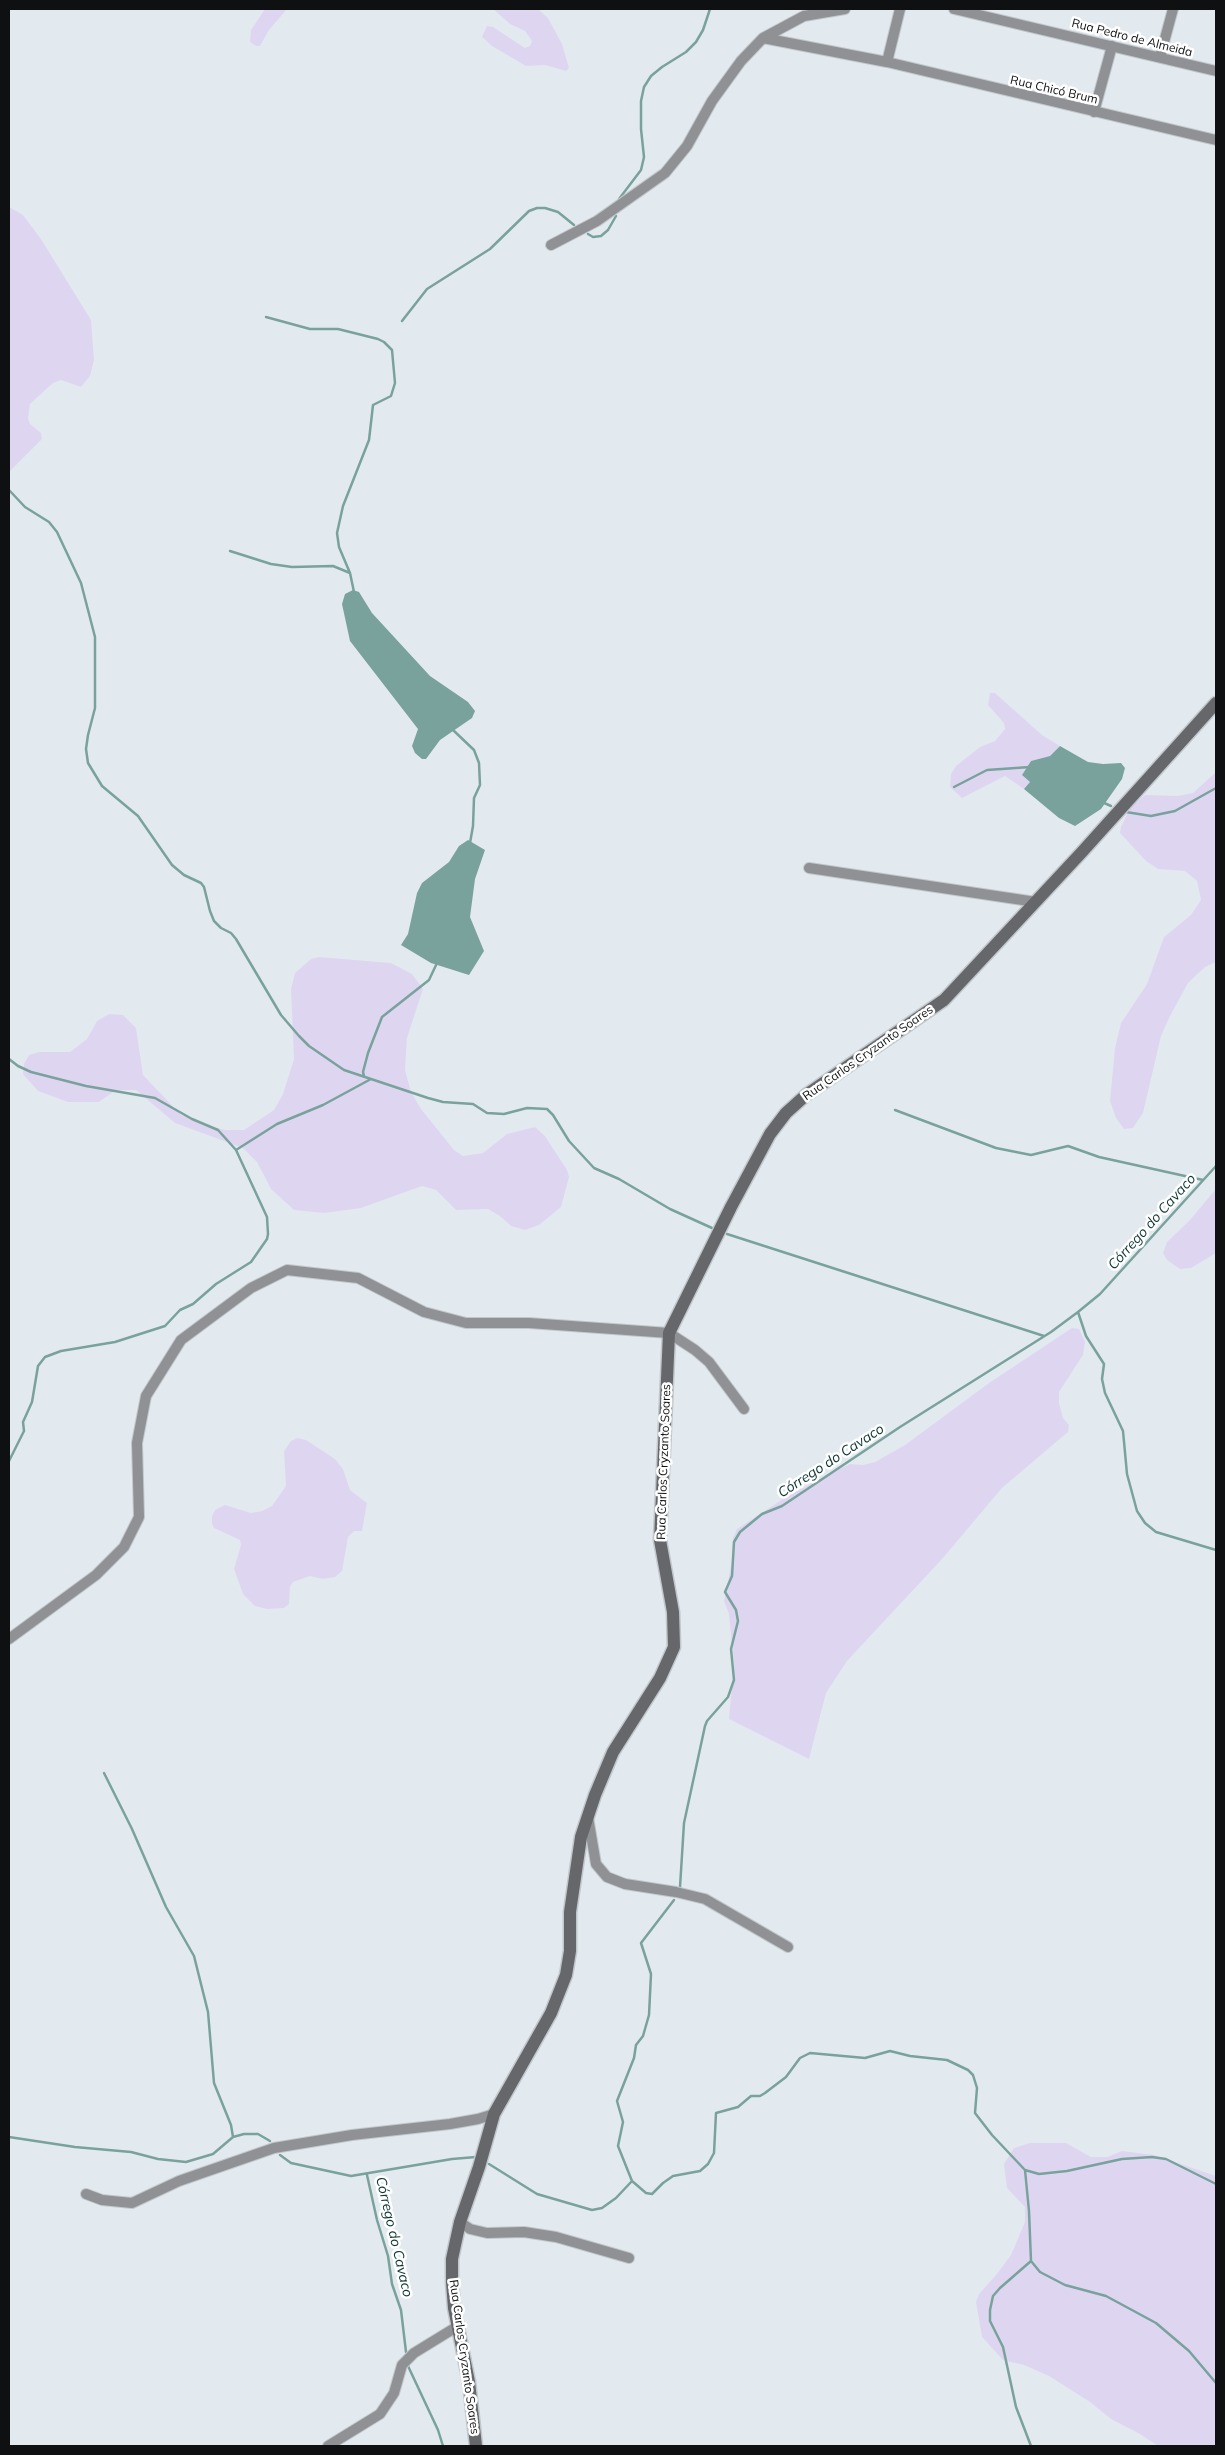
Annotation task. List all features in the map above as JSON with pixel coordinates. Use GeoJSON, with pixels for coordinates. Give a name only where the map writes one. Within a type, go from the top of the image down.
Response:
{"type":"FeatureCollection","features":[{"type":"Feature","properties":{"kind":"street"},"geometry":{"type":"LineString","coordinates":[[551,245],[597,221],[665,173],[687,146],[712,101],[741,61],[763,38],[804,16],[845,9]]}},
{"type":"Feature","properties":{"kind":"street"},"geometry":{"type":"LineString","coordinates":[[887,62],[900,9]]}},
{"type":"Feature","properties":{"kind":"street","name":"Rua Pedro de Almeida"},"geometry":{"type":"LineString","coordinates":[[954,9],[987,12],[1112,46],[1216,71]]}},
{"type":"Feature","properties":{"kind":"street"},"geometry":{"type":"LineString","coordinates":[[1160,57],[1174,9]]}},
{"type":"Feature","properties":{"kind":"street","name":"Rua Chicó Brum"},"geometry":{"type":"LineString","coordinates":[[763,38],[887,62],[1216,140]]}},
{"type":"Feature","properties":{"kind":"street"},"geometry":{"type":"LineString","coordinates":[[1094,112],[1112,46]]}},
{"type":"Feature","properties":{"kind":"street","name":"Rua Carlos Cryzanto Soares"},"geometry":{"type":"LineString","coordinates":[[476,2446],[469,2382],[454,2308],[452,2259],[460,2222],[479,2167],[494,2114],[551,2013],[566,1975],[570,1951],[570,1912],[581,1837],[588,1817],[613,1752],[660,1678],[674,1647],[673,1612],[660,1540],[669,1333],[770,1134],[786,1113],[806,1095],[944,1000],[1036,902],[1216,703]]}},
{"type":"Feature","properties":{"kind":"street"},"geometry":{"type":"LineString","coordinates":[[809,868],[1036,902]]}},
{"type":"Feature","properties":{"kind":"street"},"geometry":{"type":"LineString","coordinates":[[9,1639],[96,1575],[124,1547],[139,1517],[137,1443],[146,1396],[181,1340],[251,1288],[287,1270],[358,1278],[424,1312],[466,1323],[529,1323],[669,1333],[709,1362],[744,1409]]}},
{"type":"Feature","properties":{"kind":"street"},"geometry":{"type":"LineString","coordinates":[[588,1817],[596,1864],[607,1878],[625,1884],[676,1892],[705,1899],[788,1948]]}},
{"type":"Feature","properties":{"kind":"street"},"geometry":{"type":"LineString","coordinates":[[86,2194],[111,2202],[132,2204],[173,2184],[274,2148],[352,2135],[450,2124],[494,2114]]}},
{"type":"Feature","properties":{"kind":"street"},"geometry":{"type":"LineString","coordinates":[[460,2222],[470,2229],[487,2233],[524,2232],[556,2237],[629,2258]]}},
{"type":"Feature","properties":{"kind":"street"},"geometry":{"type":"LineString","coordinates":[[328,2446],[380,2414],[394,2393],[402,2365],[414,2353],[458,2326]]}},
{"type":"Feature","properties":{"kind":"shaded area"},"geometry":{"type":"Polygon","coordinates":[[[265,9],[287,9],[269,30],[260,46],[256,46],[250,42],[251,30],[265,9]]]}},
{"type":"Feature","properties":{"kind":"shaded area"},"geometry":{"type":"Polygon","coordinates":[[[493,9],[538,9],[548,18],[562,44],[569,68],[566,71],[545,65],[526,66],[492,46],[482,37],[487,26],[493,27],[525,48],[530,46],[532,41],[525,31],[510,24],[493,9]]]}},
{"type":"Feature","properties":{"kind":"shaded area"},"geometry":{"type":"Polygon","coordinates":[[[9,207],[23,215],[41,239],[91,320],[94,360],[90,376],[81,387],[61,380],[53,383],[30,404],[28,418],[30,424],[41,433],[42,439],[9,472],[9,207]]]}},
{"type":"Feature","properties":{"kind":"shaded area"},"geometry":{"type":"Polygon","coordinates":[[[353,590],[359,592],[372,613],[430,676],[468,702],[475,711],[472,718],[440,740],[426,759],[422,759],[415,753],[412,746],[418,729],[350,641],[342,604],[345,594],[353,590]]]}},
{"type":"Feature","properties":{"kind":"shaded area"},"geometry":{"type":"Polygon","coordinates":[[[990,693],[995,693],[1042,735],[1060,746],[1050,756],[1031,761],[1022,775],[1030,782],[1024,789],[1005,776],[962,798],[950,787],[951,774],[956,766],[980,747],[995,741],[1005,729],[1004,723],[988,705],[990,693]]]}},
{"type":"Feature","properties":{"kind":"shaded area"},"geometry":{"type":"Polygon","coordinates":[[[1060,746],[1088,762],[1103,764],[1121,763],[1125,768],[1122,779],[1101,809],[1075,826],[1059,818],[1024,789],[1030,782],[1022,775],[1031,761],[1050,756],[1060,746]]]}},
{"type":"Feature","properties":{"kind":"shaded area"},"geometry":{"type":"Polygon","coordinates":[[[1216,772],[1216,962],[1205,967],[1188,983],[1161,1036],[1143,1113],[1133,1128],[1124,1129],[1116,1118],[1110,1101],[1115,1048],[1121,1023],[1147,984],[1164,937],[1191,915],[1201,900],[1197,881],[1185,871],[1158,869],[1146,861],[1120,833],[1121,827],[1130,808],[1145,795],[1178,796],[1193,793],[1216,772]]]}},
{"type":"Feature","properties":{"kind":"shaded area"},"geometry":{"type":"Polygon","coordinates":[[[468,840],[485,850],[475,879],[470,917],[484,951],[469,975],[431,963],[401,945],[408,934],[417,893],[422,883],[449,862],[459,846],[468,840]]]}},
{"type":"Feature","properties":{"kind":"shaded area"},"geometry":{"type":"Polygon","coordinates":[[[319,957],[391,963],[412,974],[423,989],[407,1038],[405,1070],[411,1092],[421,1109],[454,1150],[463,1156],[483,1153],[507,1134],[535,1127],[545,1136],[567,1170],[569,1177],[561,1207],[539,1225],[525,1230],[511,1226],[500,1216],[488,1209],[456,1210],[436,1190],[422,1186],[361,1208],[324,1213],[294,1210],[271,1189],[257,1162],[243,1148],[175,1123],[136,1090],[116,1090],[99,1102],[68,1102],[38,1091],[23,1074],[24,1064],[29,1055],[39,1052],[70,1052],[87,1039],[97,1021],[109,1014],[123,1015],[136,1028],[143,1075],[181,1115],[225,1130],[244,1130],[274,1110],[283,1094],[294,1059],[291,989],[295,973],[311,959],[319,957]]]}},
{"type":"Feature","properties":{"kind":"shaded area"},"geometry":{"type":"Polygon","coordinates":[[[1216,1189],[1216,1253],[1191,1268],[1180,1269],[1167,1260],[1163,1253],[1167,1242],[1189,1221],[1216,1189]]]}},
{"type":"Feature","properties":{"kind":"shaded area"},"geometry":{"type":"Polygon","coordinates":[[[1072,1328],[1079,1329],[1085,1342],[1083,1355],[1059,1392],[1059,1403],[1063,1418],[1069,1425],[1068,1432],[1002,1488],[943,1558],[847,1661],[826,1693],[809,1759],[729,1719],[734,1664],[729,1614],[724,1601],[733,1556],[733,1538],[737,1529],[786,1497],[850,1464],[863,1465],[875,1462],[905,1445],[989,1383],[1072,1328]]]}},
{"type":"Feature","properties":{"kind":"shaded area"},"geometry":{"type":"Polygon","coordinates":[[[297,1438],[306,1440],[335,1459],[343,1469],[350,1490],[367,1503],[362,1531],[354,1531],[348,1537],[342,1571],[335,1577],[323,1579],[310,1576],[293,1582],[290,1587],[289,1604],[284,1608],[267,1609],[255,1606],[243,1594],[234,1569],[241,1545],[240,1540],[214,1528],[212,1516],[215,1510],[225,1505],[251,1513],[262,1511],[272,1506],[286,1486],[284,1451],[291,1441],[297,1438]]]}},
{"type":"Feature","properties":{"kind":"shaded area"},"geometry":{"type":"Polygon","coordinates":[[[1030,2143],[1066,2143],[1091,2157],[1107,2157],[1122,2151],[1154,2155],[1216,2176],[1216,2446],[1158,2446],[1111,2419],[1090,2402],[1049,2376],[1024,2365],[1003,2360],[982,2337],[976,2302],[979,2294],[1011,2255],[1025,2222],[1025,2207],[1007,2188],[1004,2164],[1014,2148],[1030,2143]]]}},
{"type":"Feature","properties":{"kind":"waterway"},"geometry":{"type":"LineString","coordinates":[[619,199],[641,170],[644,157],[641,129],[641,101],[644,87],[651,76],[686,52],[696,42],[703,30],[710,9]]}},
{"type":"Feature","properties":{"kind":"waterway"},"geometry":{"type":"LineString","coordinates":[[402,321],[427,289],[490,249],[529,211],[545,208],[558,212],[574,225]]}},
{"type":"Feature","properties":{"kind":"waterway"},"geometry":{"type":"LineString","coordinates":[[588,234],[593,237],[601,236],[608,230],[616,216]]}},
{"type":"Feature","properties":{"kind":"waterway"},"geometry":{"type":"LineString","coordinates":[[266,317],[310,329],[338,329],[378,339],[392,350],[395,383],[391,396],[373,405],[369,440],[343,506],[337,533],[339,547],[350,573],[354,592]]}},
{"type":"Feature","properties":{"kind":"waterway"},"geometry":{"type":"LineString","coordinates":[[9,490],[25,507],[49,522],[57,532],[81,583],[95,637],[95,708],[86,749],[88,763],[102,786],[138,816],[172,865],[184,875],[201,883],[204,887],[214,921],[236,939],[281,1015],[299,1036],[309,1046],[344,1070],[428,1098],[443,1102],[473,1104],[487,1113],[504,1114],[527,1108],[547,1109],[553,1115],[569,1141],[594,1168],[619,1179],[670,1209],[712,1228]]}},
{"type":"Feature","properties":{"kind":"waterway"},"geometry":{"type":"LineString","coordinates":[[230,551],[271,564],[292,567],[333,566],[350,573]]}},
{"type":"Feature","properties":{"kind":"waterway"},"geometry":{"type":"LineString","coordinates":[[453,730],[474,750],[479,763],[480,785],[474,798],[470,843]]}},
{"type":"Feature","properties":{"kind":"waterway"},"geometry":{"type":"LineString","coordinates":[[954,787],[987,770],[1030,767]]}},
{"type":"Feature","properties":{"kind":"waterway"},"geometry":{"type":"LineString","coordinates":[[1126,812],[1151,816],[1175,811],[1216,788]]}},
{"type":"Feature","properties":{"kind":"waterway"},"geometry":{"type":"LineString","coordinates":[[1102,802],[1111,806]]}},
{"type":"Feature","properties":{"kind":"waterway"},"geometry":{"type":"LineString","coordinates":[[364,1076],[363,1072],[368,1053],[382,1017],[429,980],[437,963]]}},
{"type":"Feature","properties":{"kind":"waterway"},"geometry":{"type":"LineString","coordinates":[[9,1059],[31,1072],[86,1086],[155,1098],[192,1119],[218,1130],[236,1150],[267,1217],[268,1234],[267,1239],[251,1262],[216,1284],[193,1304],[180,1310],[165,1326],[115,1342],[61,1351],[45,1357],[38,1366],[32,1402],[23,1422],[24,1431],[9,1461]]}},
{"type":"Feature","properties":{"kind":"waterway"},"geometry":{"type":"LineString","coordinates":[[236,1150],[277,1124],[323,1105],[371,1079]]}},
{"type":"Feature","properties":{"kind":"waterway"},"geometry":{"type":"LineString","coordinates":[[895,1110],[996,1148],[1031,1155],[1068,1146],[1099,1157],[1203,1180]]}},
{"type":"Feature","properties":{"kind":"waterway","name":"Córrego do Cavaco"},"geometry":{"type":"LineString","coordinates":[[680,1887],[684,1823],[705,1726],[707,1721],[728,1697],[734,1680],[731,1649],[738,1621],[736,1610],[725,1592],[732,1576],[734,1542],[740,1532],[762,1514],[782,1506],[900,1427],[1051,1332],[1078,1312],[1100,1294],[1216,1166]]}},
{"type":"Feature","properties":{"kind":"waterway"},"geometry":{"type":"LineString","coordinates":[[727,1234],[1044,1336]]}},
{"type":"Feature","properties":{"kind":"waterway"},"geometry":{"type":"LineString","coordinates":[[1078,1312],[1086,1336],[1104,1364],[1102,1379],[1105,1393],[1123,1431],[1127,1474],[1137,1511],[1145,1523],[1156,1532],[1216,1550]]}},
{"type":"Feature","properties":{"kind":"waterway"},"geometry":{"type":"LineString","coordinates":[[104,1773],[132,1829],[166,1907],[194,1956],[208,2012],[214,2083],[231,2125],[233,2137]]}},
{"type":"Feature","properties":{"kind":"waterway"},"geometry":{"type":"LineString","coordinates":[[674,1900],[641,1943],[651,1974],[649,2015],[643,2036],[636,2045],[634,2058],[617,2101],[623,2122],[618,2146],[632,2181],[646,2193],[652,2194],[673,2176],[700,2171],[708,2164],[714,2153],[716,2113],[738,2107],[751,2096],[760,2096],[765,2093],[786,2077],[800,2058],[810,2053],[865,2058],[890,2051],[910,2056],[947,2060],[968,2070],[973,2075],[977,2088],[975,2113],[992,2135],[1025,2170],[1039,2174],[1067,2171],[1122,2159],[1152,2157],[1166,2159],[1216,2184]]}},
{"type":"Feature","properties":{"kind":"waterway"},"geometry":{"type":"LineString","coordinates":[[9,2137],[75,2147],[131,2152],[158,2159],[186,2162],[213,2154],[233,2137],[244,2134],[258,2134],[270,2141]]}},
{"type":"Feature","properties":{"kind":"waterway","name":"Córrego do Cavaco"},"geometry":{"type":"LineString","coordinates":[[280,2155],[291,2163],[351,2176],[452,2159],[476,2157]]}},
{"type":"Feature","properties":{"kind":"waterway","name":"Córrego do Cavaco"},"geometry":{"type":"LineString","coordinates":[[489,2164],[537,2194],[592,2210],[602,2208],[616,2198],[632,2181]]}},
{"type":"Feature","properties":{"kind":"waterway"},"geometry":{"type":"LineString","coordinates":[[1025,2170],[1031,2261],[1040,2272],[1065,2285],[1106,2296],[1156,2323],[1189,2351],[1216,2383]]}},
{"type":"Feature","properties":{"kind":"waterway","name":"Córrego do Cavaco"},"geometry":{"type":"LineString","coordinates":[[367,2175],[377,2220],[388,2256],[392,2284],[401,2310],[406,2352]]}},
{"type":"Feature","properties":{"kind":"waterway"},"geometry":{"type":"LineString","coordinates":[[1031,2261],[993,2296],[990,2310],[990,2321],[1003,2347],[1016,2407],[1031,2446]]}},
{"type":"Feature","properties":{"kind":"waterway","name":"Córrego do Cavaco"},"geometry":{"type":"LineString","coordinates":[[408,2366],[438,2430],[443,2446]]}}]}
